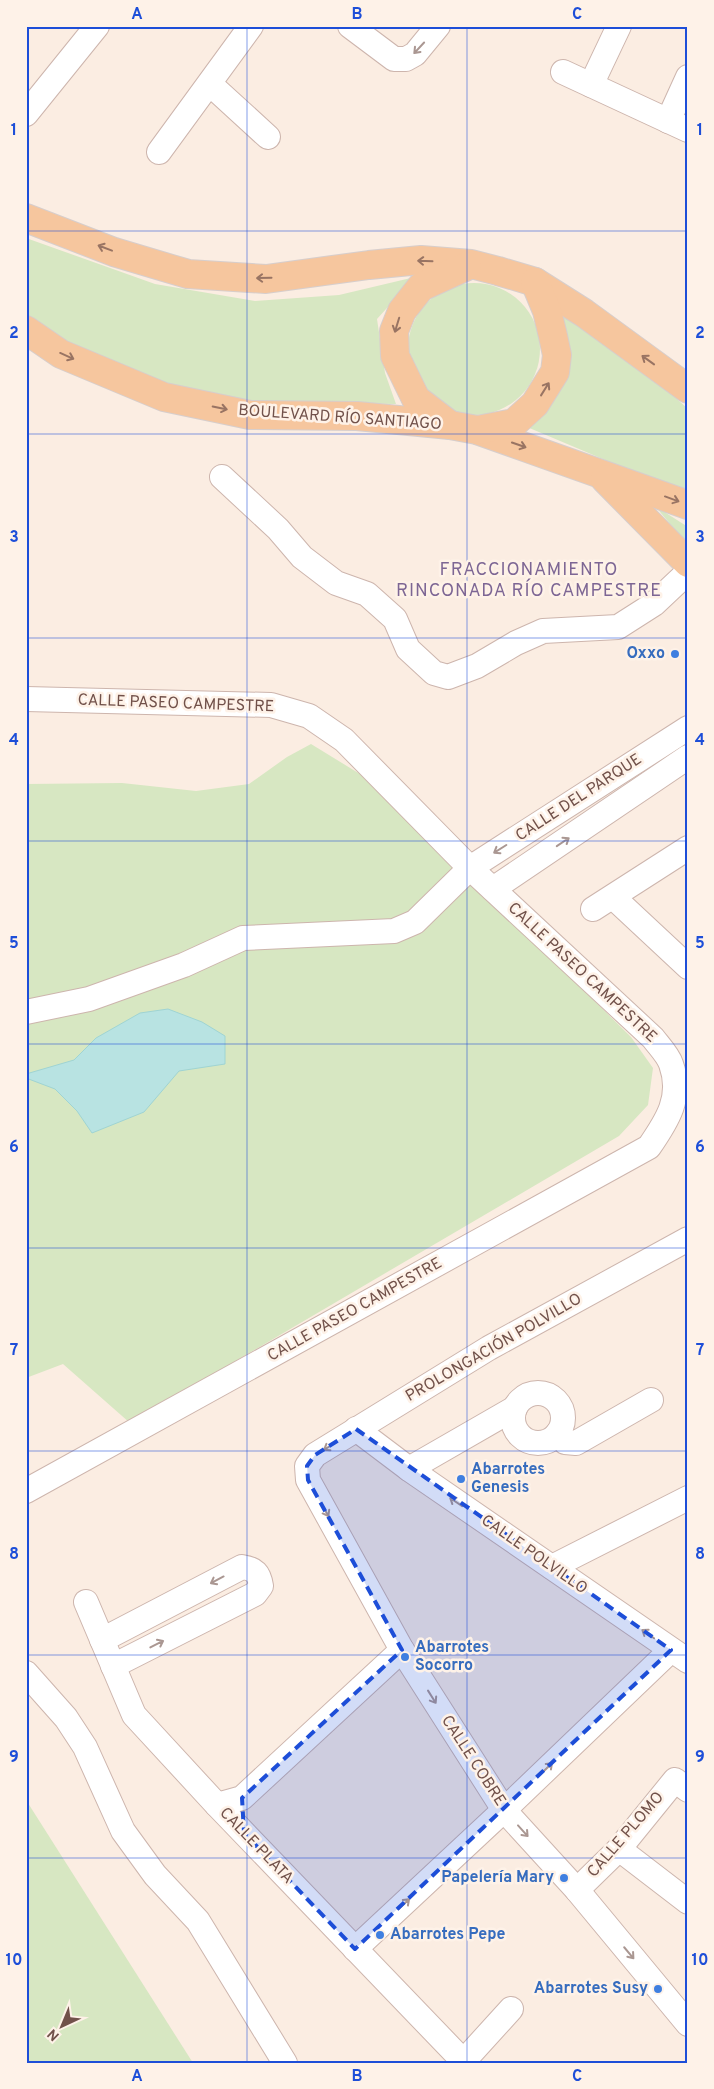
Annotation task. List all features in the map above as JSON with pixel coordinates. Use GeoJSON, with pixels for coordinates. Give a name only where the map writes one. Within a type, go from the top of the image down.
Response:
{"type":"FeatureCollection","features":[{"type":"Feature","properties":{"kind":"main road"},"geometry":{"type":"LineString","coordinates":[[26,218],[114,252],[188,274],[266,279],[421,260],[471,264],[535,282],[584,313],[688,389]]}},
{"type":"Feature","properties":{"kind":"main road"},"geometry":{"type":"LineString","coordinates":[[450,425],[416,399],[405,380],[395,356],[394,331],[402,311],[421,286],[471,264]]}},
{"type":"Feature","properties":{"kind":"main road"},"geometry":{"type":"LineString","coordinates":[[477,430],[514,423],[535,404],[555,372],[557,355],[553,336],[546,310],[535,282]]}},
{"type":"Feature","properties":{"kind":"main road","name":"BOULEVARD RÍO SANTIAGO"},"geometry":{"type":"LineString","coordinates":[[26,330],[61,354],[164,397],[250,415],[357,416],[450,425],[477,430],[688,505]]}},
{"type":"Feature","properties":{"kind":"main road"},"geometry":{"type":"LineString","coordinates":[[598,473],[688,563]]}},
{"type":"Feature","properties":{"kind":"street"},"geometry":{"type":"LineString","coordinates":[[26,114],[97,26]]}},
{"type":"Feature","properties":{"kind":"street"},"geometry":{"type":"LineString","coordinates":[[159,152],[251,26]]}},
{"type":"Feature","properties":{"kind":"street"},"geometry":{"type":"LineString","coordinates":[[350,26],[394,59],[406,59],[415,54],[438,26]]}},
{"type":"Feature","properties":{"kind":"street"},"geometry":{"type":"LineString","coordinates":[[590,84],[619,26]]}},
{"type":"Feature","properties":{"kind":"street"},"geometry":{"type":"LineString","coordinates":[[563,72],[678,125],[688,76]]}},
{"type":"Feature","properties":{"kind":"street"},"geometry":{"type":"LineString","coordinates":[[210,84],[268,137]]}},
{"type":"Feature","properties":{"kind":"street"},"geometry":{"type":"LineString","coordinates":[[222,477],[278,529],[302,557],[336,583],[367,594],[396,619],[408,649],[434,673],[448,677],[477,666],[516,643],[544,631],[618,626],[654,604],[688,572]]}},
{"type":"Feature","properties":{"kind":"street","name":"CALLE PASEO CAMPESTRE"},"geometry":{"type":"LineString","coordinates":[[26,699],[271,705],[309,716],[344,740],[470,868],[653,1038],[671,1063],[676,1093],[666,1122],[649,1147],[26,1491]]}},
{"type":"Feature","properties":{"kind":"street","name":"CALLE DEL PARQUE"},"geometry":{"type":"LineString","coordinates":[[26,1012],[89,998],[184,965],[243,938],[394,930],[415,922],[470,868],[688,728]]}},
{"type":"Feature","properties":{"kind":"street","name":"CALLE DEL PARQUE"},"geometry":{"type":"LineString","coordinates":[[494,889],[688,757]]}},
{"type":"Feature","properties":{"kind":"street"},"geometry":{"type":"LineString","coordinates":[[584,796],[599,818]]}},
{"type":"Feature","properties":{"kind":"street"},"geometry":{"type":"LineString","coordinates":[[593,909],[688,848]]}},
{"type":"Feature","properties":{"kind":"street"},"geometry":{"type":"LineString","coordinates":[[613,897],[688,966]]}},
{"type":"Feature","properties":{"kind":"street","name":"PROLONGACIÓN POLVILLO"},"geometry":{"type":"LineString","coordinates":[[307,1466],[315,1455],[489,1348],[688,1239]]}},
{"type":"Feature","properties":{"kind":"street"},"geometry":{"type":"LineString","coordinates":[[543,1394],[551,1397],[561,1411],[562,1418],[558,1433],[546,1442],[530,1442],[523,1438],[517,1432],[514,1424],[515,1408],[527,1396],[543,1394]]}},
{"type":"Feature","properties":{"kind":"street"},"geometry":{"type":"LineString","coordinates":[[558,1433],[565,1442],[576,1442],[651,1400]]}},
{"type":"Feature","properties":{"kind":"street"},"geometry":{"type":"LineString","coordinates":[[409,1469],[515,1408]]}},
{"type":"Feature","properties":{"kind":"street","name":"CALLE POLVILLO"},"geometry":{"type":"LineString","coordinates":[[356,1429],[409,1469],[679,1656]]}},
{"type":"Feature","properties":{"kind":"street","name":"CALLE COBRE"},"geometry":{"type":"LineString","coordinates":[[307,1466],[308,1480],[402,1650],[504,1810],[577,1890],[688,2024]]}},
{"type":"Feature","properties":{"kind":"street"},"geometry":{"type":"LineString","coordinates":[[552,1567],[688,1498]]}},
{"type":"Feature","properties":{"kind":"street"},"geometry":{"type":"LineString","coordinates":[[102,1640],[242,1567],[252,1569],[259,1576],[261,1586],[255,1594],[113,1666]]}},
{"type":"Feature","properties":{"kind":"street","name":"CALLE PLATA"},"geometry":{"type":"LineString","coordinates":[[86,1602],[134,1715],[217,1805],[464,2062]]}},
{"type":"Feature","properties":{"kind":"street"},"geometry":{"type":"LineString","coordinates":[[217,1805],[242,1798],[402,1650]]}},
{"type":"Feature","properties":{"kind":"street"},"geometry":{"type":"LineString","coordinates":[[355,1949],[504,1810],[679,1656]]}},
{"type":"Feature","properties":{"kind":"street"},"geometry":{"type":"LineString","coordinates":[[26,1674],[66,1718],[85,1746],[123,1831],[155,1875],[198,1921],[285,2063]]}},
{"type":"Feature","properties":{"kind":"street","name":"CALLE PLOMO"},"geometry":{"type":"LineString","coordinates":[[577,1890],[681,1785]]}},
{"type":"Feature","properties":{"kind":"street"},"geometry":{"type":"LineString","coordinates":[[242,1798],[240,1815],[244,1832]]}},
{"type":"Feature","properties":{"kind":"street"},"geometry":{"type":"LineString","coordinates":[[619,1849],[688,1902]]}},
{"type":"Feature","properties":{"kind":"street"},"geometry":{"type":"LineString","coordinates":[[464,2062],[510,2009]]}},
{"type":"Feature","properties":{"kind":"highlighted area"},"geometry":{"type":"Polygon","coordinates":[[[356,1429],[671,1650],[355,1949],[244,1833],[242,1798],[402,1650],[308,1480],[307,1466],[315,1455],[356,1429]]]}},
{"type":"Feature","properties":{"kind":"green space"},"geometry":{"type":"Polygon","coordinates":[[[26,238],[155,284],[255,301],[339,295],[415,277],[377,319],[385,373],[396,404],[230,402],[147,378],[67,344],[26,316],[26,238]]]}},
{"type":"Feature","properties":{"kind":"green space"},"geometry":{"type":"Polygon","coordinates":[[[474,283],[499,288],[510,294],[520,303],[529,313],[535,324],[540,349],[535,374],[529,385],[520,395],[510,404],[499,410],[474,415],[449,410],[438,404],[428,395],[419,385],[413,374],[408,349],[413,324],[419,313],[428,303],[438,294],[449,288],[474,283]]]}},
{"type":"Feature","properties":{"kind":"green space"},"geometry":{"type":"Polygon","coordinates":[[[560,310],[649,374],[688,409],[688,495],[527,427],[553,401],[570,365],[560,310]]]}},
{"type":"Feature","properties":{"kind":"green space"},"geometry":{"type":"Polygon","coordinates":[[[655,506],[688,527],[688,545],[655,506]]]}},
{"type":"Feature","properties":{"kind":"green space"},"geometry":{"type":"Polygon","coordinates":[[[311,744],[373,782],[631,1037],[653,1068],[648,1105],[619,1136],[130,1423],[63,1364],[26,1378],[26,784],[122,783],[196,791],[249,784],[287,757],[311,744]]]}},
{"type":"Feature","properties":{"kind":"green space"},"geometry":{"type":"Polygon","coordinates":[[[26,1800],[193,2063],[26,2063],[26,1800]]]}},
{"type":"Feature","properties":{"kind":"water"},"geometry":{"type":"Polygon","coordinates":[[[168,1009],[202,1022],[225,1036],[225,1064],[179,1071],[144,1112],[92,1133],[77,1111],[55,1089],[26,1078],[26,1074],[74,1060],[96,1038],[140,1013],[168,1009]]]}},
{"type":"Feature","properties":{"kind":"place","name":"Oxxo"},"geometry":{"type":"Point","coordinates":[675,654]}},
{"type":"Feature","properties":{"kind":"place","name":"Abarrotes Genesis"},"geometry":{"type":"Point","coordinates":[461,1479]}},
{"type":"Feature","properties":{"kind":"place","name":"Abarrotes Socorro"},"geometry":{"type":"Point","coordinates":[405,1657]}},
{"type":"Feature","properties":{"kind":"place","name":"Papelería Mary"},"geometry":{"type":"Point","coordinates":[564,1878]}},
{"type":"Feature","properties":{"kind":"place","name":"Abarrotes Pepe"},"geometry":{"type":"Point","coordinates":[380,1935]}},
{"type":"Feature","properties":{"kind":"place","name":"Abarrotes Susy"},"geometry":{"type":"Point","coordinates":[658,1989]}},
{"type":"Feature","properties":{"kind":"district","name":"FRACCIONAMIENTO RINCONADA RÍO CAMPESTRE"},"geometry":{"type":"Point","coordinates":[529,580]}}]}
